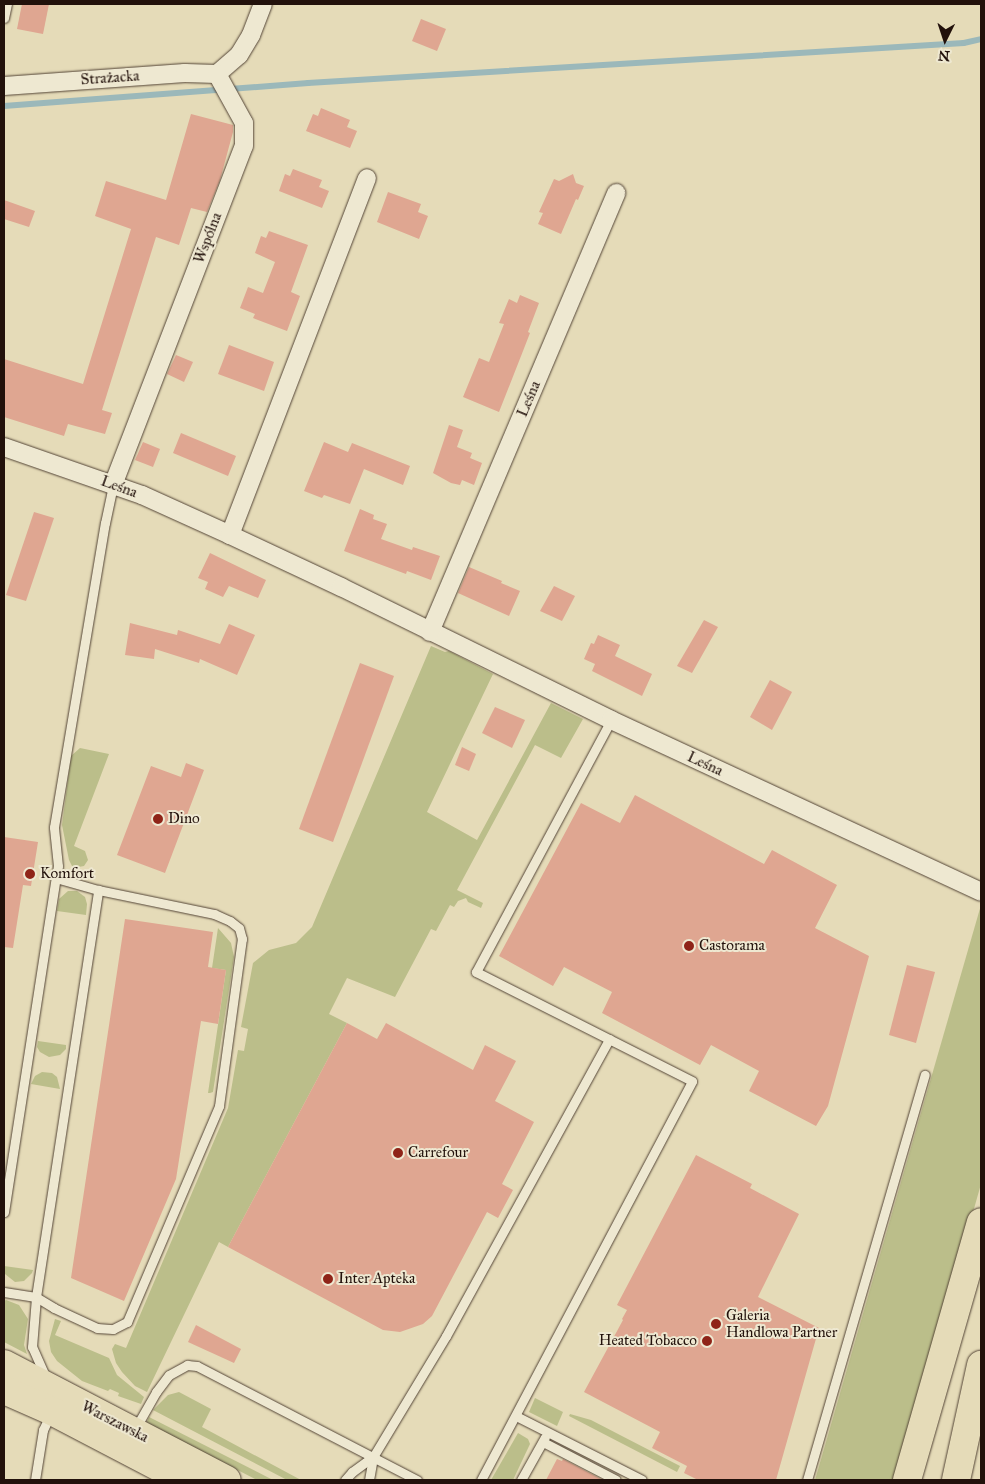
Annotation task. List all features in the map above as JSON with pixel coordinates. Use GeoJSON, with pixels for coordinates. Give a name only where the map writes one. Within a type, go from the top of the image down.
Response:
{"type":"FeatureCollection","features":[{"type":"Feature","properties":{"kind":"main road"},"geometry":{"type":"LineString","coordinates":[[907,1480],[981,1222]]}},
{"type":"Feature","properties":{"kind":"main road","name":"Warszawska"},"geometry":{"type":"LineString","coordinates":[[4,1364],[52,1401],[184,1480]]}},
{"type":"Feature","properties":{"kind":"main road"},"geometry":{"type":"LineString","coordinates":[[956,1480],[981,1365]]}},
{"type":"Feature","properties":{"kind":"main road","name":"Warszawska"},"geometry":{"type":"LineString","coordinates":[[4,1390],[52,1401],[134,1431],[226,1480]]}},
{"type":"Feature","properties":{"kind":"street"},"geometry":{"type":"LineString","coordinates":[[218,76],[239,55],[251,35],[263,4]]}},
{"type":"Feature","properties":{"kind":"street","name":"Strażacka"},"geometry":{"type":"LineString","coordinates":[[4,86],[185,73],[218,76]]}},
{"type":"Feature","properties":{"kind":"street","name":"Wspólna"},"geometry":{"type":"LineString","coordinates":[[114,485],[244,146],[244,123],[218,76]]}},
{"type":"Feature","properties":{"kind":"street"},"geometry":{"type":"LineString","coordinates":[[230,535],[367,178]]}},
{"type":"Feature","properties":{"kind":"street","name":"Leśna"},"geometry":{"type":"LineString","coordinates":[[430,632],[616,193]]}},
{"type":"Feature","properties":{"kind":"street","name":"Leśna"},"geometry":{"type":"LineString","coordinates":[[4,447],[114,485],[230,535],[341,587],[611,720],[981,892]]}},
{"type":"Feature","properties":{"kind":"lane"},"geometry":{"type":"LineString","coordinates":[[4,18],[7,4]]}},
{"type":"Feature","properties":{"kind":"lane"},"geometry":{"type":"LineString","coordinates":[[4,1212],[58,866],[54,827],[105,523],[114,485]]}},
{"type":"Feature","properties":{"kind":"lane"},"geometry":{"type":"LineString","coordinates":[[481,1480],[692,1081],[476,972],[611,720]]}},
{"type":"Feature","properties":{"kind":"lane"},"geometry":{"type":"LineString","coordinates":[[4,1292],[36,1297],[54,1308],[97,1328],[113,1330],[127,1322],[219,1106],[242,939],[239,928],[230,921],[214,914],[98,890],[56,878]]}},
{"type":"Feature","properties":{"kind":"lane"},"geometry":{"type":"LineString","coordinates":[[35,1480],[43,1430],[52,1401],[32,1347],[36,1297],[98,890]]}},
{"type":"Feature","properties":{"kind":"lane"},"geometry":{"type":"LineString","coordinates":[[369,1480],[373,1457],[446,1336],[609,1039]]}},
{"type":"Feature","properties":{"kind":"lane"},"geometry":{"type":"LineString","coordinates":[[807,1480],[926,1075]]}},
{"type":"Feature","properties":{"kind":"lane"},"geometry":{"type":"LineString","coordinates":[[134,1431],[156,1392],[169,1375],[187,1365],[198,1366],[417,1480]]}},
{"type":"Feature","properties":{"kind":"lane"},"geometry":{"type":"LineString","coordinates":[[516,1416],[642,1480]]}},
{"type":"Feature","properties":{"kind":"lane"},"geometry":{"type":"LineString","coordinates":[[521,1480],[548,1432]]}},
{"type":"Feature","properties":{"kind":"lane"},"geometry":{"type":"LineString","coordinates":[[543,1442],[616,1480]]}},
{"type":"Feature","properties":{"kind":"lane"},"geometry":{"type":"LineString","coordinates":[[345,1480],[352,1472],[373,1457]]}},
{"type":"Feature","properties":{"kind":"green space"},"geometry":{"type":"Polygon","coordinates":[[[431,646],[445,652],[449,651],[493,674],[427,812],[477,840],[551,703],[583,719],[561,758],[535,745],[457,890],[483,903],[481,908],[468,902],[466,898],[458,901],[454,907],[450,905],[436,931],[431,929],[395,997],[347,978],[329,1014],[347,1023],[228,1247],[219,1242],[147,1392],[135,1386],[122,1372],[116,1363],[112,1349],[115,1344],[126,1348],[228,1108],[238,1050],[244,1051],[248,1029],[241,1027],[253,963],[269,950],[296,943],[312,927],[431,646]]]}},
{"type":"Feature","properties":{"kind":"green space"},"geometry":{"type":"Polygon","coordinates":[[[80,748],[109,754],[74,846],[85,851],[88,860],[84,866],[73,868],[69,860],[62,825],[71,756],[80,748]]]}},
{"type":"Feature","properties":{"kind":"green space"},"geometry":{"type":"Polygon","coordinates":[[[68,891],[77,891],[85,897],[87,904],[86,915],[57,911],[59,899],[68,891]]]}},
{"type":"Feature","properties":{"kind":"green space"},"geometry":{"type":"Polygon","coordinates":[[[981,905],[981,1184],[897,1480],[815,1480],[981,905]]]}},
{"type":"Feature","properties":{"kind":"green space"},"geometry":{"type":"Polygon","coordinates":[[[218,928],[231,943],[234,957],[213,1092],[208,1093],[226,970],[212,968],[218,928]]]}},
{"type":"Feature","properties":{"kind":"green space"},"geometry":{"type":"Polygon","coordinates":[[[38,1041],[66,1045],[66,1049],[60,1055],[49,1057],[40,1052],[37,1047],[38,1041]]]}},
{"type":"Feature","properties":{"kind":"green space"},"geometry":{"type":"Polygon","coordinates":[[[42,1072],[52,1073],[57,1077],[60,1089],[31,1084],[35,1076],[42,1072]]]}},
{"type":"Feature","properties":{"kind":"green space"},"geometry":{"type":"Polygon","coordinates":[[[4,1266],[33,1270],[24,1281],[15,1282],[5,1274],[4,1266]]]}},
{"type":"Feature","properties":{"kind":"green space"},"geometry":{"type":"Polygon","coordinates":[[[4,1301],[19,1305],[28,1319],[24,1345],[27,1354],[4,1342],[4,1301]]]}},
{"type":"Feature","properties":{"kind":"green space"},"geometry":{"type":"Polygon","coordinates":[[[55,1319],[61,1321],[55,1335],[109,1358],[117,1375],[144,1397],[141,1404],[118,1396],[119,1393],[110,1389],[108,1391],[82,1381],[57,1361],[51,1352],[49,1341],[55,1319]]]}},
{"type":"Feature","properties":{"kind":"green space"},"geometry":{"type":"Polygon","coordinates":[[[179,1392],[211,1409],[202,1427],[301,1480],[287,1480],[153,1410],[168,1395],[179,1392]]]}},
{"type":"Feature","properties":{"kind":"green space"},"geometry":{"type":"Polygon","coordinates":[[[535,1398],[563,1412],[557,1426],[529,1412],[535,1398]]]}},
{"type":"Feature","properties":{"kind":"green space"},"geometry":{"type":"Polygon","coordinates":[[[570,1414],[591,1420],[680,1466],[677,1472],[569,1416],[570,1414]]]}},
{"type":"Feature","properties":{"kind":"green space"},"geometry":{"type":"Polygon","coordinates":[[[149,1417],[273,1480],[257,1480],[150,1425],[147,1422],[149,1417]]]}},
{"type":"Feature","properties":{"kind":"green space"},"geometry":{"type":"Polygon","coordinates":[[[518,1433],[528,1439],[530,1444],[513,1480],[491,1480],[518,1433]]]}},
{"type":"Feature","properties":{"kind":"building"},"geometry":{"type":"Polygon","coordinates":[[[22,4],[49,4],[43,34],[17,29],[22,4]]]}},
{"type":"Feature","properties":{"kind":"building"},"geometry":{"type":"Polygon","coordinates":[[[421,19],[446,29],[437,51],[412,41],[421,19]]]}},
{"type":"Feature","properties":{"kind":"building"},"geometry":{"type":"Polygon","coordinates":[[[321,108],[350,120],[347,127],[357,131],[350,148],[306,131],[313,114],[318,116],[321,108]]]}},
{"type":"Feature","properties":{"kind":"building"},"geometry":{"type":"Polygon","coordinates":[[[191,114],[233,125],[233,132],[220,180],[207,212],[191,208],[179,245],[156,237],[102,410],[112,413],[105,434],[68,424],[64,436],[4,417],[4,359],[83,384],[131,229],[95,216],[106,181],[166,200],[191,114]]]}},
{"type":"Feature","properties":{"kind":"building"},"geometry":{"type":"Polygon","coordinates":[[[293,169],[322,180],[319,187],[329,191],[322,208],[279,191],[285,174],[290,176],[293,169]]]}},
{"type":"Feature","properties":{"kind":"building"},"geometry":{"type":"Polygon","coordinates":[[[573,174],[576,183],[584,186],[578,200],[576,199],[561,234],[538,224],[543,213],[539,212],[554,179],[559,181],[573,174]]]}},
{"type":"Feature","properties":{"kind":"building"},"geometry":{"type":"Polygon","coordinates":[[[388,192],[421,204],[418,212],[428,216],[419,239],[377,222],[388,192]]]}},
{"type":"Feature","properties":{"kind":"building"},"geometry":{"type":"Polygon","coordinates":[[[4,200],[35,211],[29,227],[4,219],[4,200]]]}},
{"type":"Feature","properties":{"kind":"building"},"geometry":{"type":"Polygon","coordinates":[[[269,231],[308,245],[291,292],[300,296],[287,331],[253,318],[255,314],[240,308],[248,287],[263,293],[275,262],[255,253],[261,236],[266,238],[269,231]]]}},
{"type":"Feature","properties":{"kind":"building"},"geometry":{"type":"Polygon","coordinates":[[[520,295],[539,303],[528,332],[530,333],[499,412],[463,397],[479,358],[489,362],[504,324],[499,323],[509,299],[517,303],[520,295]]]}},
{"type":"Feature","properties":{"kind":"building"},"geometry":{"type":"Polygon","coordinates":[[[229,345],[274,362],[264,391],[218,374],[229,345]]]}},
{"type":"Feature","properties":{"kind":"building"},"geometry":{"type":"Polygon","coordinates":[[[176,355],[193,362],[184,382],[167,374],[176,355]]]}},
{"type":"Feature","properties":{"kind":"building"},"geometry":{"type":"Polygon","coordinates":[[[449,425],[463,430],[457,447],[472,453],[470,458],[482,463],[474,485],[462,480],[460,485],[451,483],[433,473],[449,425]]]}},
{"type":"Feature","properties":{"kind":"building"},"geometry":{"type":"Polygon","coordinates":[[[181,433],[236,456],[228,476],[173,453],[181,433]]]}},
{"type":"Feature","properties":{"kind":"building"},"geometry":{"type":"Polygon","coordinates":[[[143,442],[160,449],[153,467],[135,460],[143,442]]]}},
{"type":"Feature","properties":{"kind":"building"},"geometry":{"type":"Polygon","coordinates":[[[324,442],[348,452],[352,443],[410,466],[403,485],[364,469],[350,504],[324,495],[322,498],[304,491],[324,442]]]}},
{"type":"Feature","properties":{"kind":"building"},"geometry":{"type":"Polygon","coordinates":[[[360,509],[374,515],[373,519],[387,524],[381,539],[412,550],[413,547],[440,556],[431,580],[407,571],[406,574],[344,551],[360,509]]]}},
{"type":"Feature","properties":{"kind":"building"},"geometry":{"type":"Polygon","coordinates":[[[34,512],[54,518],[26,601],[6,595],[34,512]]]}},
{"type":"Feature","properties":{"kind":"building"},"geometry":{"type":"Polygon","coordinates":[[[210,553],[266,580],[258,598],[229,586],[223,597],[205,589],[208,582],[198,578],[210,553]]]}},
{"type":"Feature","properties":{"kind":"building"},"geometry":{"type":"Polygon","coordinates":[[[469,567],[520,591],[509,616],[458,593],[469,567]]]}},
{"type":"Feature","properties":{"kind":"building"},"geometry":{"type":"Polygon","coordinates":[[[554,586],[575,596],[562,621],[540,611],[554,586]]]}},
{"type":"Feature","properties":{"kind":"building"},"geometry":{"type":"Polygon","coordinates":[[[704,620],[718,627],[692,673],[677,666],[704,620]]]}},
{"type":"Feature","properties":{"kind":"building"},"geometry":{"type":"Polygon","coordinates":[[[130,623],[177,635],[178,630],[220,644],[229,624],[255,635],[237,675],[200,659],[199,663],[155,649],[154,659],[125,655],[130,623]]]}},
{"type":"Feature","properties":{"kind":"building"},"geometry":{"type":"Polygon","coordinates":[[[598,635],[620,645],[615,656],[652,674],[642,696],[592,671],[595,664],[584,659],[591,643],[594,644],[598,635]]]}},
{"type":"Feature","properties":{"kind":"building"},"geometry":{"type":"Polygon","coordinates":[[[360,663],[394,676],[333,842],[299,829],[360,663]]]}},
{"type":"Feature","properties":{"kind":"building"},"geometry":{"type":"Polygon","coordinates":[[[770,680],[792,692],[772,730],[750,717],[770,680]]]}},
{"type":"Feature","properties":{"kind":"building"},"geometry":{"type":"Polygon","coordinates":[[[495,707],[525,720],[512,748],[482,733],[495,707]]]}},
{"type":"Feature","properties":{"kind":"building"},"geometry":{"type":"Polygon","coordinates":[[[462,747],[476,754],[469,771],[455,765],[462,747]]]}},
{"type":"Feature","properties":{"kind":"building","name":"Dino"},"geometry":{"type":"Polygon","coordinates":[[[186,763],[204,770],[165,873],[117,855],[151,766],[181,777],[186,763]]]}},
{"type":"Feature","properties":{"kind":"building","name":"Castorama"},"geometry":{"type":"Polygon","coordinates":[[[635,795],[764,864],[772,850],[837,885],[815,928],[869,956],[828,1106],[816,1126],[749,1091],[759,1071],[711,1045],[700,1065],[602,1013],[612,992],[564,967],[553,986],[499,956],[581,803],[620,823],[635,795]]]}},
{"type":"Feature","properties":{"kind":"building"},"geometry":{"type":"Polygon","coordinates":[[[4,837],[38,842],[31,886],[23,885],[13,948],[4,947],[4,837]]]}},
{"type":"Feature","properties":{"kind":"building"},"geometry":{"type":"Polygon","coordinates":[[[125,919],[213,932],[208,967],[226,970],[218,1024],[201,1021],[176,1179],[124,1301],[71,1278],[125,919]]]}},
{"type":"Feature","properties":{"kind":"building"},"geometry":{"type":"Polygon","coordinates":[[[907,965],[935,972],[916,1043],[889,1035],[907,965]]]}},
{"type":"Feature","properties":{"kind":"building","name":"Carrefour"},"geometry":{"type":"Polygon","coordinates":[[[347,1023],[377,1039],[386,1023],[473,1070],[485,1045],[516,1061],[495,1101],[534,1122],[502,1184],[513,1190],[498,1218],[487,1212],[432,1316],[423,1324],[400,1332],[383,1330],[228,1247],[347,1023]]]}},
{"type":"Feature","properties":{"kind":"building","name":"Galeria Handlowa Partner"},"geometry":{"type":"Polygon","coordinates":[[[696,1155],[752,1184],[750,1188],[799,1214],[758,1297],[819,1328],[776,1480],[698,1480],[684,1473],[687,1466],[652,1448],[660,1432],[584,1392],[627,1310],[617,1305],[696,1155]]]}},
{"type":"Feature","properties":{"kind":"building"},"geometry":{"type":"Polygon","coordinates":[[[196,1325],[241,1349],[234,1363],[188,1342],[196,1325]]]}},
{"type":"Feature","properties":{"kind":"building"},"geometry":{"type":"Polygon","coordinates":[[[557,1459],[562,1461],[563,1459],[603,1480],[546,1480],[557,1459]]]}},
{"type":"Feature","properties":{"kind":"waterway"},"geometry":{"type":"LineString","coordinates":[[4,106],[308,83],[964,43],[981,39]]}},
{"type":"Feature","properties":{"kind":"place","name":"Dino"},"geometry":{"type":"Point","coordinates":[158,819]}},
{"type":"Feature","properties":{"kind":"place","name":"Komfort"},"geometry":{"type":"Point","coordinates":[30,874]}},
{"type":"Feature","properties":{"kind":"place","name":"Castorama"},"geometry":{"type":"Point","coordinates":[689,946]}},
{"type":"Feature","properties":{"kind":"place","name":"Carrefour"},"geometry":{"type":"Point","coordinates":[398,1153]}},
{"type":"Feature","properties":{"kind":"place","name":"Inter Apteka"},"geometry":{"type":"Point","coordinates":[328,1279]}},
{"type":"Feature","properties":{"kind":"place","name":"Galeria Handlowa Partner"},"geometry":{"type":"Point","coordinates":[716,1324]}},
{"type":"Feature","properties":{"kind":"place","name":"Heated Tobacco"},"geometry":{"type":"Point","coordinates":[707,1341]}}]}
